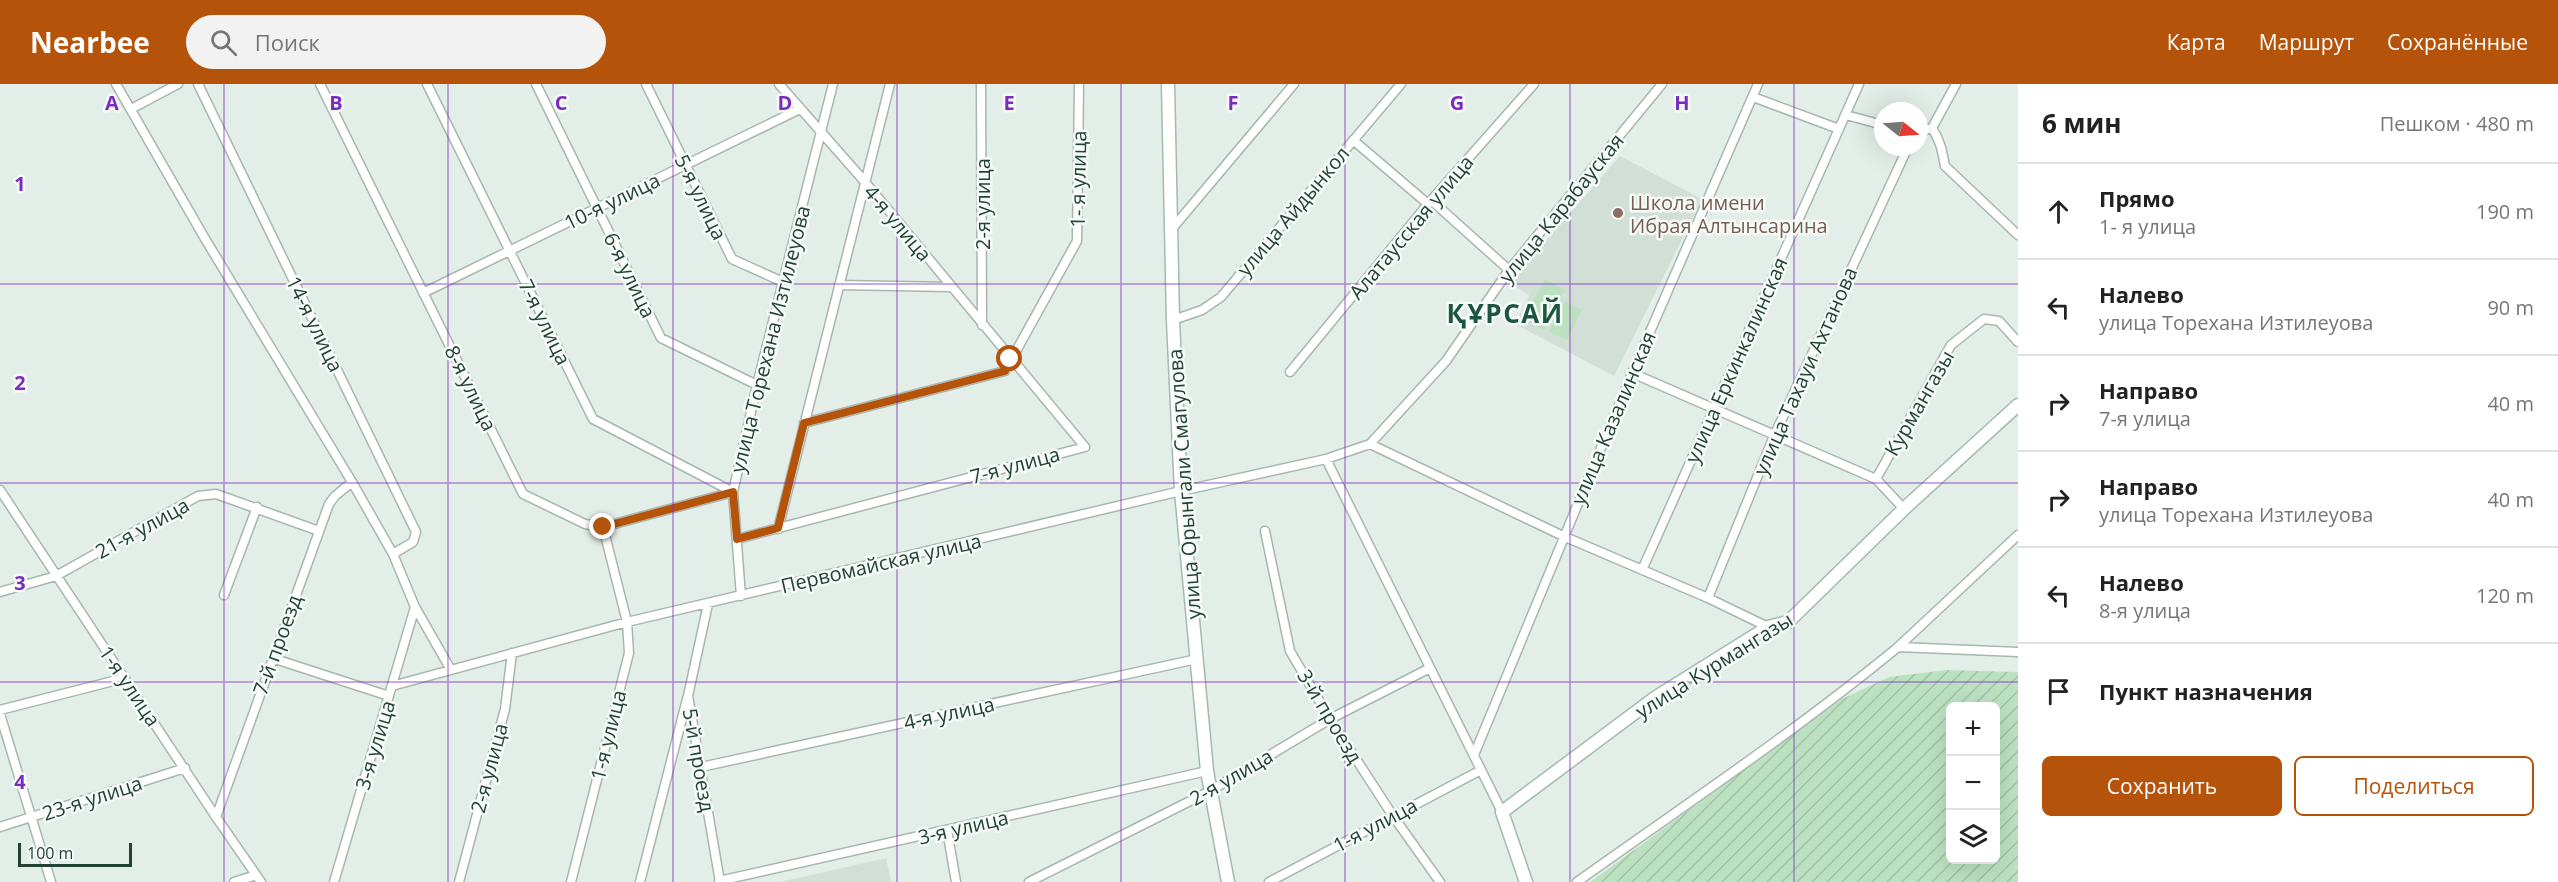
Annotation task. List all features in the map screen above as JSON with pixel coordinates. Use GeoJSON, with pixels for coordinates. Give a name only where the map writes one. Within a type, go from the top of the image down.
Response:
{"type":"FeatureCollection","features":[{"type":"Feature","properties":{"kind":"main road","name":"улица Орынгали Смагулова"},"geometry":{"type":"LineString","coordinates":[[1168,84],[1173,320],[1180,491],[1206,771],[1228,882]]}},
{"type":"Feature","properties":{"kind":"main road","name":"улица Курмангазы"},"geometry":{"type":"LineString","coordinates":[[1502,812],[1656,697],[1768,627],[1788,622],[1904,508],[2018,405]]}},
{"type":"Feature","properties":{"kind":"main road"},"geometry":{"type":"LineString","coordinates":[[1502,812],[1526,882]]}},
{"type":"Feature","properties":{"kind":"street"},"geometry":{"type":"LineString","coordinates":[[116,84],[204,237],[352,482],[393,554],[415,607],[451,670]]}},
{"type":"Feature","properties":{"kind":"street"},"geometry":{"type":"LineString","coordinates":[[130,109],[178,84]]}},
{"type":"Feature","properties":{"kind":"street","name":"14-я улица"},"geometry":{"type":"LineString","coordinates":[[198,84],[416,532],[413,542],[393,554]]}},
{"type":"Feature","properties":{"kind":"street","name":"8-я улица"},"geometry":{"type":"LineString","coordinates":[[320,84],[523,494],[585,524],[603,527]]}},
{"type":"Feature","properties":{"kind":"street","name":"7-я улица"},"geometry":{"type":"LineString","coordinates":[[427,84],[593,419],[733,492]]}},
{"type":"Feature","properties":{"kind":"street","name":"6-я улица"},"geometry":{"type":"LineString","coordinates":[[537,84],[661,338],[757,385]]}},
{"type":"Feature","properties":{"kind":"street","name":"5-я улица"},"geometry":{"type":"LineString","coordinates":[[645,84],[732,259],[783,282]]}},
{"type":"Feature","properties":{"kind":"street","name":"4-я улица"},"geometry":{"type":"LineString","coordinates":[[779,84],[865,183],[1085,447]]}},
{"type":"Feature","properties":{"kind":"street","name":"улица Торехана Изтилеуова"},"geometry":{"type":"LineString","coordinates":[[741,596],[733,492],[757,385],[833,84]]}},
{"type":"Feature","properties":{"kind":"street"},"geometry":{"type":"LineString","coordinates":[[778,528],[890,84]]}},
{"type":"Feature","properties":{"kind":"street","name":"2-я улица"},"geometry":{"type":"LineString","coordinates":[[981,84],[982,325]]}},
{"type":"Feature","properties":{"kind":"street","name":"1- я улица"},"geometry":{"type":"LineString","coordinates":[[804,423],[1005,371],[1077,241],[1079,84]]}},
{"type":"Feature","properties":{"kind":"street"},"geometry":{"type":"LineString","coordinates":[[1171,230],[1294,84]]}},
{"type":"Feature","properties":{"kind":"street","name":"улица Айдынкол"},"geometry":{"type":"LineString","coordinates":[[1173,320],[1202,310],[1221,297],[1401,84]]}},
{"type":"Feature","properties":{"kind":"street","name":"Алатаусская улица"},"geometry":{"type":"LineString","coordinates":[[1290,372],[1430,202],[1534,84]]}},
{"type":"Feature","properties":{"kind":"street","name":"улица Карабауская"},"geometry":{"type":"LineString","coordinates":[[1370,444],[1446,361],[1509,270],[1662,84]]}},
{"type":"Feature","properties":{"kind":"street","name":"улица Казалинская"},"geometry":{"type":"LineString","coordinates":[[1474,755],[1563,536],[1758,84]]}},
{"type":"Feature","properties":{"kind":"street","name":"улица Еркинкалинская"},"geometry":{"type":"LineString","coordinates":[[1642,570],[1859,84]]}},
{"type":"Feature","properties":{"kind":"street"},"geometry":{"type":"LineString","coordinates":[[1928,129],[1932,128],[1956,84]]}},
{"type":"Feature","properties":{"kind":"street"},"geometry":{"type":"LineString","coordinates":[[1753,97],[1839,129]]}},
{"type":"Feature","properties":{"kind":"street","name":"10-я улица"},"geometry":{"type":"LineString","coordinates":[[423,293],[800,108]]}},
{"type":"Feature","properties":{"kind":"street"},"geometry":{"type":"LineString","coordinates":[[1846,115],[1874,123]]}},
{"type":"Feature","properties":{"kind":"street"},"geometry":{"type":"LineString","coordinates":[[1932,128],[1940,138],[1945,166],[2018,234]]}},
{"type":"Feature","properties":{"kind":"street"},"geometry":{"type":"LineString","coordinates":[[1353,140],[1509,270]]}},
{"type":"Feature","properties":{"kind":"street","name":"улица Тахауи Ахтанова"},"geometry":{"type":"LineString","coordinates":[[1708,598],[1774,436],[1904,156]]}},
{"type":"Feature","properties":{"kind":"street"},"geometry":{"type":"LineString","coordinates":[[839,285],[951,287]]}},
{"type":"Feature","properties":{"kind":"street","name":"Курмангазы"},"geometry":{"type":"LineString","coordinates":[[1876,479],[1951,345],[1984,319],[1999,321],[2018,342]]}},
{"type":"Feature","properties":{"kind":"street"},"geometry":{"type":"LineString","coordinates":[[1632,373],[1876,479],[1904,508]]}},
{"type":"Feature","properties":{"kind":"street"},"geometry":{"type":"LineString","coordinates":[[1370,444],[1563,536],[1708,598],[1768,627]]}},
{"type":"Feature","properties":{"kind":"street","name":"Первомайская улица"},"geometry":{"type":"LineString","coordinates":[[392,686],[627,622],[1180,491],[1326,459],[1370,444]]}},
{"type":"Feature","properties":{"kind":"street","name":"7-я улица"},"geometry":{"type":"LineString","coordinates":[[737,539],[1085,447]]}},
{"type":"Feature","properties":{"kind":"street"},"geometry":{"type":"LineString","coordinates":[[1326,459],[1502,812]]}},
{"type":"Feature","properties":{"kind":"street","name":"7-й проезд"},"geometry":{"type":"LineString","coordinates":[[216,817],[320,531],[335,496],[352,482]]}},
{"type":"Feature","properties":{"kind":"street","name":"1-я улица"},"geometry":{"type":"LineString","coordinates":[[0,490],[258,879]]}},
{"type":"Feature","properties":{"kind":"street"},"geometry":{"type":"LineString","coordinates":[[603,527],[733,492]]}},
{"type":"Feature","properties":{"kind":"street","name":"21-я улица"},"geometry":{"type":"LineString","coordinates":[[0,592],[56,576],[198,496],[216,494],[320,531]]}},
{"type":"Feature","properties":{"kind":"street"},"geometry":{"type":"LineString","coordinates":[[224,595],[257,507]]}},
{"type":"Feature","properties":{"kind":"street","name":"1-я улица"},"geometry":{"type":"LineString","coordinates":[[572,882],[629,654],[627,622],[603,527]]}},
{"type":"Feature","properties":{"kind":"street","name":"3-й проезд"},"geometry":{"type":"LineString","coordinates":[[1265,531],[1290,651],[1330,719],[1393,816],[1440,882]]}},
{"type":"Feature","properties":{"kind":"street"},"geometry":{"type":"LineString","coordinates":[[1577,882],[1780,736],[1898,647],[2018,535]]}},
{"type":"Feature","properties":{"kind":"street","name":"5-й проезд"},"geometry":{"type":"LineString","coordinates":[[708,604],[687,696],[720,881]]}},
{"type":"Feature","properties":{"kind":"street","name":"3-я улица"},"geometry":{"type":"LineString","coordinates":[[334,882],[415,607]]}},
{"type":"Feature","properties":{"kind":"street"},"geometry":{"type":"LineString","coordinates":[[1898,647],[2018,652]]}},
{"type":"Feature","properties":{"kind":"street","name":"2-я улица"},"geometry":{"type":"LineString","coordinates":[[459,882],[505,709],[512,653]]}},
{"type":"Feature","properties":{"kind":"street"},"geometry":{"type":"LineString","coordinates":[[272,658],[389,696]]}},
{"type":"Feature","properties":{"kind":"street","name":"4-я улица"},"geometry":{"type":"LineString","coordinates":[[701,767],[1197,659]]}},
{"type":"Feature","properties":{"kind":"street","name":"2-я улица"},"geometry":{"type":"LineString","coordinates":[[1029,882],[1210,791],[1330,719],[1430,668]]}},
{"type":"Feature","properties":{"kind":"street"},"geometry":{"type":"LineString","coordinates":[[0,710],[125,678]]}},
{"type":"Feature","properties":{"kind":"street"},"geometry":{"type":"LineString","coordinates":[[640,882],[687,696]]}},
{"type":"Feature","properties":{"kind":"street"},"geometry":{"type":"LineString","coordinates":[[0,714],[51,882]]}},
{"type":"Feature","properties":{"kind":"street","name":"23-я улица"},"geometry":{"type":"LineString","coordinates":[[0,827],[184,768]]}},
{"type":"Feature","properties":{"kind":"street","name":"1-я улица"},"geometry":{"type":"LineString","coordinates":[[1269,882],[1481,770]]}},
{"type":"Feature","properties":{"kind":"street","name":"3-я улица"},"geometry":{"type":"LineString","coordinates":[[720,881],[1206,771]]}},
{"type":"Feature","properties":{"kind":"street"},"geometry":{"type":"LineString","coordinates":[[947,830],[956,882]]}},
{"type":"Feature","properties":{"kind":"street"},"geometry":{"type":"LineString","coordinates":[[234,882],[258,879]]}},
{"type":"Feature","properties":{"kind":"shaded area"},"geometry":{"type":"Polygon","coordinates":[[[1620,156],[1702,199],[1614,376],[1515,324],[1529,295],[1509,283],[1620,156]]]}},
{"type":"Feature","properties":{"kind":"shaded area"},"geometry":{"type":"Polygon","coordinates":[[[886,858],[891,882],[780,882],[886,858]]]}},
{"type":"Feature","properties":{"kind":"green space"},"geometry":{"type":"Polygon","coordinates":[[[1545,279],[1565,290],[1544,330],[1524,319],[1545,279]]]}},
{"type":"Feature","properties":{"kind":"green space"},"geometry":{"type":"Polygon","coordinates":[[[1565,301],[1582,310],[1567,340],[1549,332],[1565,301]]]}},
{"type":"Feature","properties":{"kind":"green space"},"geometry":{"type":"Polygon","coordinates":[[[1947,670],[2018,672],[2018,882],[1590,882],[1842,699],[1889,677],[1947,670]]]}},
{"type":"Feature","properties":{"kind":"place","name":"Школа имени Ибрая Алтынсарина"},"geometry":{"type":"Point","coordinates":[1618,213]}},
{"type":"Feature","properties":{"kind":"district","name":"ҚҰРСАЙ"},"geometry":{"type":"Point","coordinates":[1505,313]}},
{"type":"Feature","properties":{"kind":"route"},"geometry":{"type":"LineString","coordinates":[[603,527],[733,492],[737,539],[778,528],[804,423],[1005,371],[1010,359]]}}]}
